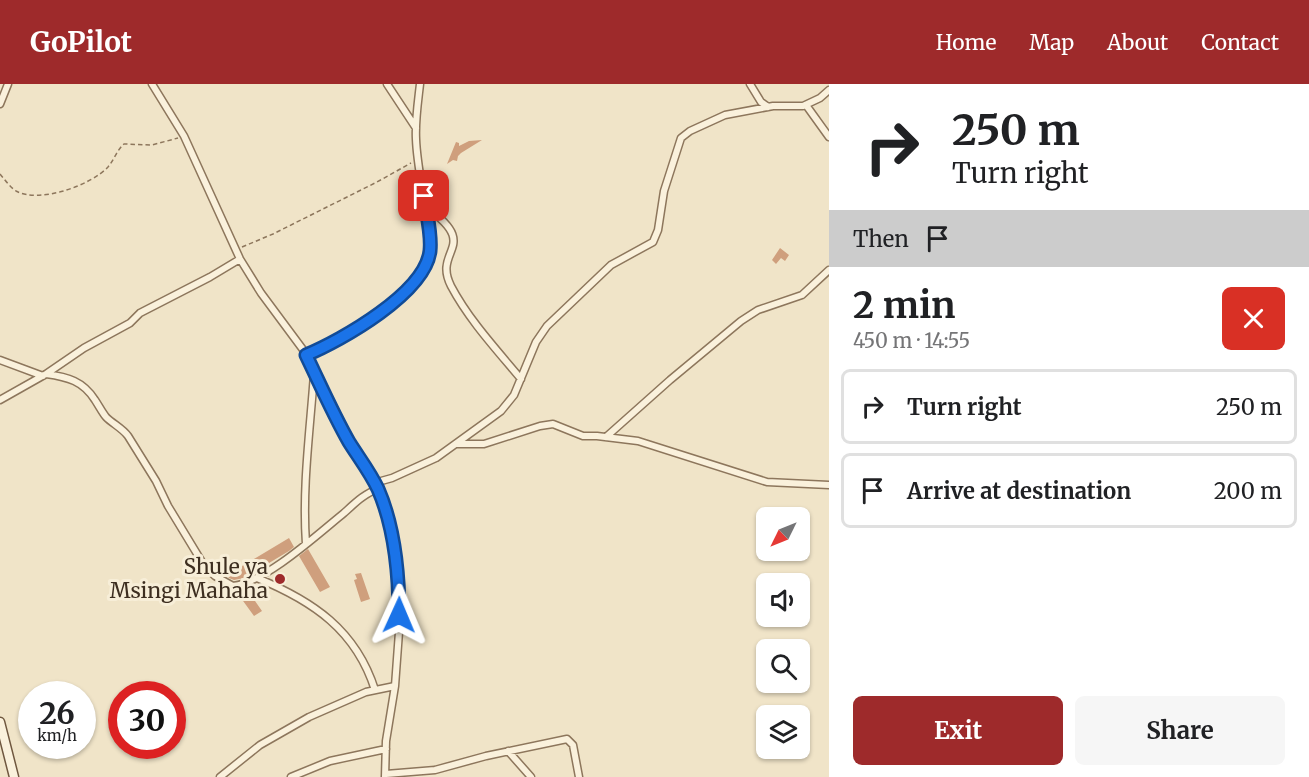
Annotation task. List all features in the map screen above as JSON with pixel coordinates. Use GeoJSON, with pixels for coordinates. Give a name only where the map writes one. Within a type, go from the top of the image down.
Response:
{"type":"FeatureCollection","features":[{"type":"Feature","properties":{"kind":"main road"},"geometry":{"type":"LineString","coordinates":[[0,723],[14,777]]}},
{"type":"Feature","properties":{"kind":"street"},"geometry":{"type":"LineString","coordinates":[[0,104],[8,84]]}},
{"type":"Feature","properties":{"kind":"street"},"geometry":{"type":"LineString","coordinates":[[152,84],[184,136],[240,259],[261,293],[306,355],[338,421],[370,472],[376,486],[392,536],[399,581],[399,632],[395,686],[386,749],[386,776],[435,770],[508,751],[569,740],[573,745],[579,777]]}},
{"type":"Feature","properties":{"kind":"street"},"geometry":{"type":"LineString","coordinates":[[387,84],[416,128]]}},
{"type":"Feature","properties":{"kind":"street"},"geometry":{"type":"LineString","coordinates":[[306,355],[328,346],[369,321],[407,291],[423,270],[430,250],[416,128],[420,84]]}},
{"type":"Feature","properties":{"kind":"street"},"geometry":{"type":"LineString","coordinates":[[750,84],[761,102],[768,107]]}},
{"type":"Feature","properties":{"kind":"street"},"geometry":{"type":"LineString","coordinates":[[0,360],[17,368],[45,375],[64,376],[78,381],[88,390],[107,418],[123,430],[156,481],[168,506],[205,567],[215,576],[233,586],[242,585],[258,578],[306,544],[376,486],[427,462],[458,444],[501,411],[513,395],[536,342],[546,326],[610,265],[653,242],[658,230],[664,190],[681,138],[690,130],[724,115],[768,107],[806,105],[829,90]]}},
{"type":"Feature","properties":{"kind":"street"},"geometry":{"type":"LineString","coordinates":[[806,105],[829,137]]}},
{"type":"Feature","properties":{"kind":"street"},"geometry":{"type":"LineString","coordinates":[[426,207],[442,219],[453,232],[454,245],[447,264],[447,277],[451,285],[476,323],[521,379]]}},
{"type":"Feature","properties":{"kind":"street"},"geometry":{"type":"LineString","coordinates":[[0,400],[45,375],[84,348],[130,323],[140,313],[240,259]]}},
{"type":"Feature","properties":{"kind":"street"},"geometry":{"type":"LineString","coordinates":[[606,437],[741,321],[758,310],[802,295],[829,270]]}},
{"type":"Feature","properties":{"kind":"street"},"geometry":{"type":"LineString","coordinates":[[306,544],[304,500],[306,453],[314,373]]}},
{"type":"Feature","properties":{"kind":"street"},"geometry":{"type":"LineString","coordinates":[[458,444],[484,444],[553,424],[583,436],[638,441],[767,482],[829,485]]}},
{"type":"Feature","properties":{"kind":"street"},"geometry":{"type":"LineString","coordinates":[[258,578],[310,603],[328,619],[345,636],[364,662],[375,690]]}},
{"type":"Feature","properties":{"kind":"street"},"geometry":{"type":"LineString","coordinates":[[220,777],[260,746],[309,717],[366,692],[395,686]]}},
{"type":"Feature","properties":{"kind":"street"},"geometry":{"type":"LineString","coordinates":[[291,777],[330,761],[386,749]]}},
{"type":"Feature","properties":{"kind":"street"},"geometry":{"type":"LineString","coordinates":[[508,751],[531,777]]}},
{"type":"Feature","properties":{"kind":"path"},"geometry":{"type":"LineString","coordinates":[[0,174],[17,192],[31,194],[58,192],[78,187],[100,173],[109,165],[124,144],[152,145],[184,136]]}},
{"type":"Feature","properties":{"kind":"path"},"geometry":{"type":"LineString","coordinates":[[236,251],[246,244],[258,241],[377,182],[418,158]]}},
{"type":"Feature","properties":{"kind":"building"},"geometry":{"type":"Polygon","coordinates":[[[482,140],[461,153],[457,161],[453,160],[447,164],[456,142],[459,146],[469,141],[482,140]]]}},
{"type":"Feature","properties":{"kind":"building"},"geometry":{"type":"Polygon","coordinates":[[[780,248],[789,255],[785,261],[781,258],[776,264],[772,260],[780,248]]]}},
{"type":"Feature","properties":{"kind":"building"},"geometry":{"type":"Polygon","coordinates":[[[289,538],[294,547],[244,578],[234,580],[227,575],[289,538]]]}},
{"type":"Feature","properties":{"kind":"building"},"geometry":{"type":"Polygon","coordinates":[[[308,549],[330,587],[320,592],[299,556],[308,549]]]}},
{"type":"Feature","properties":{"kind":"building"},"geometry":{"type":"Polygon","coordinates":[[[361,573],[370,599],[361,602],[354,580],[357,579],[355,574],[361,573]]]}},
{"type":"Feature","properties":{"kind":"building"},"geometry":{"type":"Polygon","coordinates":[[[246,588],[262,611],[254,616],[238,594],[246,588]]]}},
{"type":"Feature","properties":{"kind":"place","name":"Shule ya Msingi Mahaha"},"geometry":{"type":"Point","coordinates":[280,579]}},
{"type":"Feature","properties":{"kind":"route"},"geometry":{"type":"LineString","coordinates":[[399,615],[399,581],[396,559],[392,536],[378,489],[338,421],[306,355],[328,346],[369,321],[407,291],[423,270],[430,250],[424,196]]}}]}
